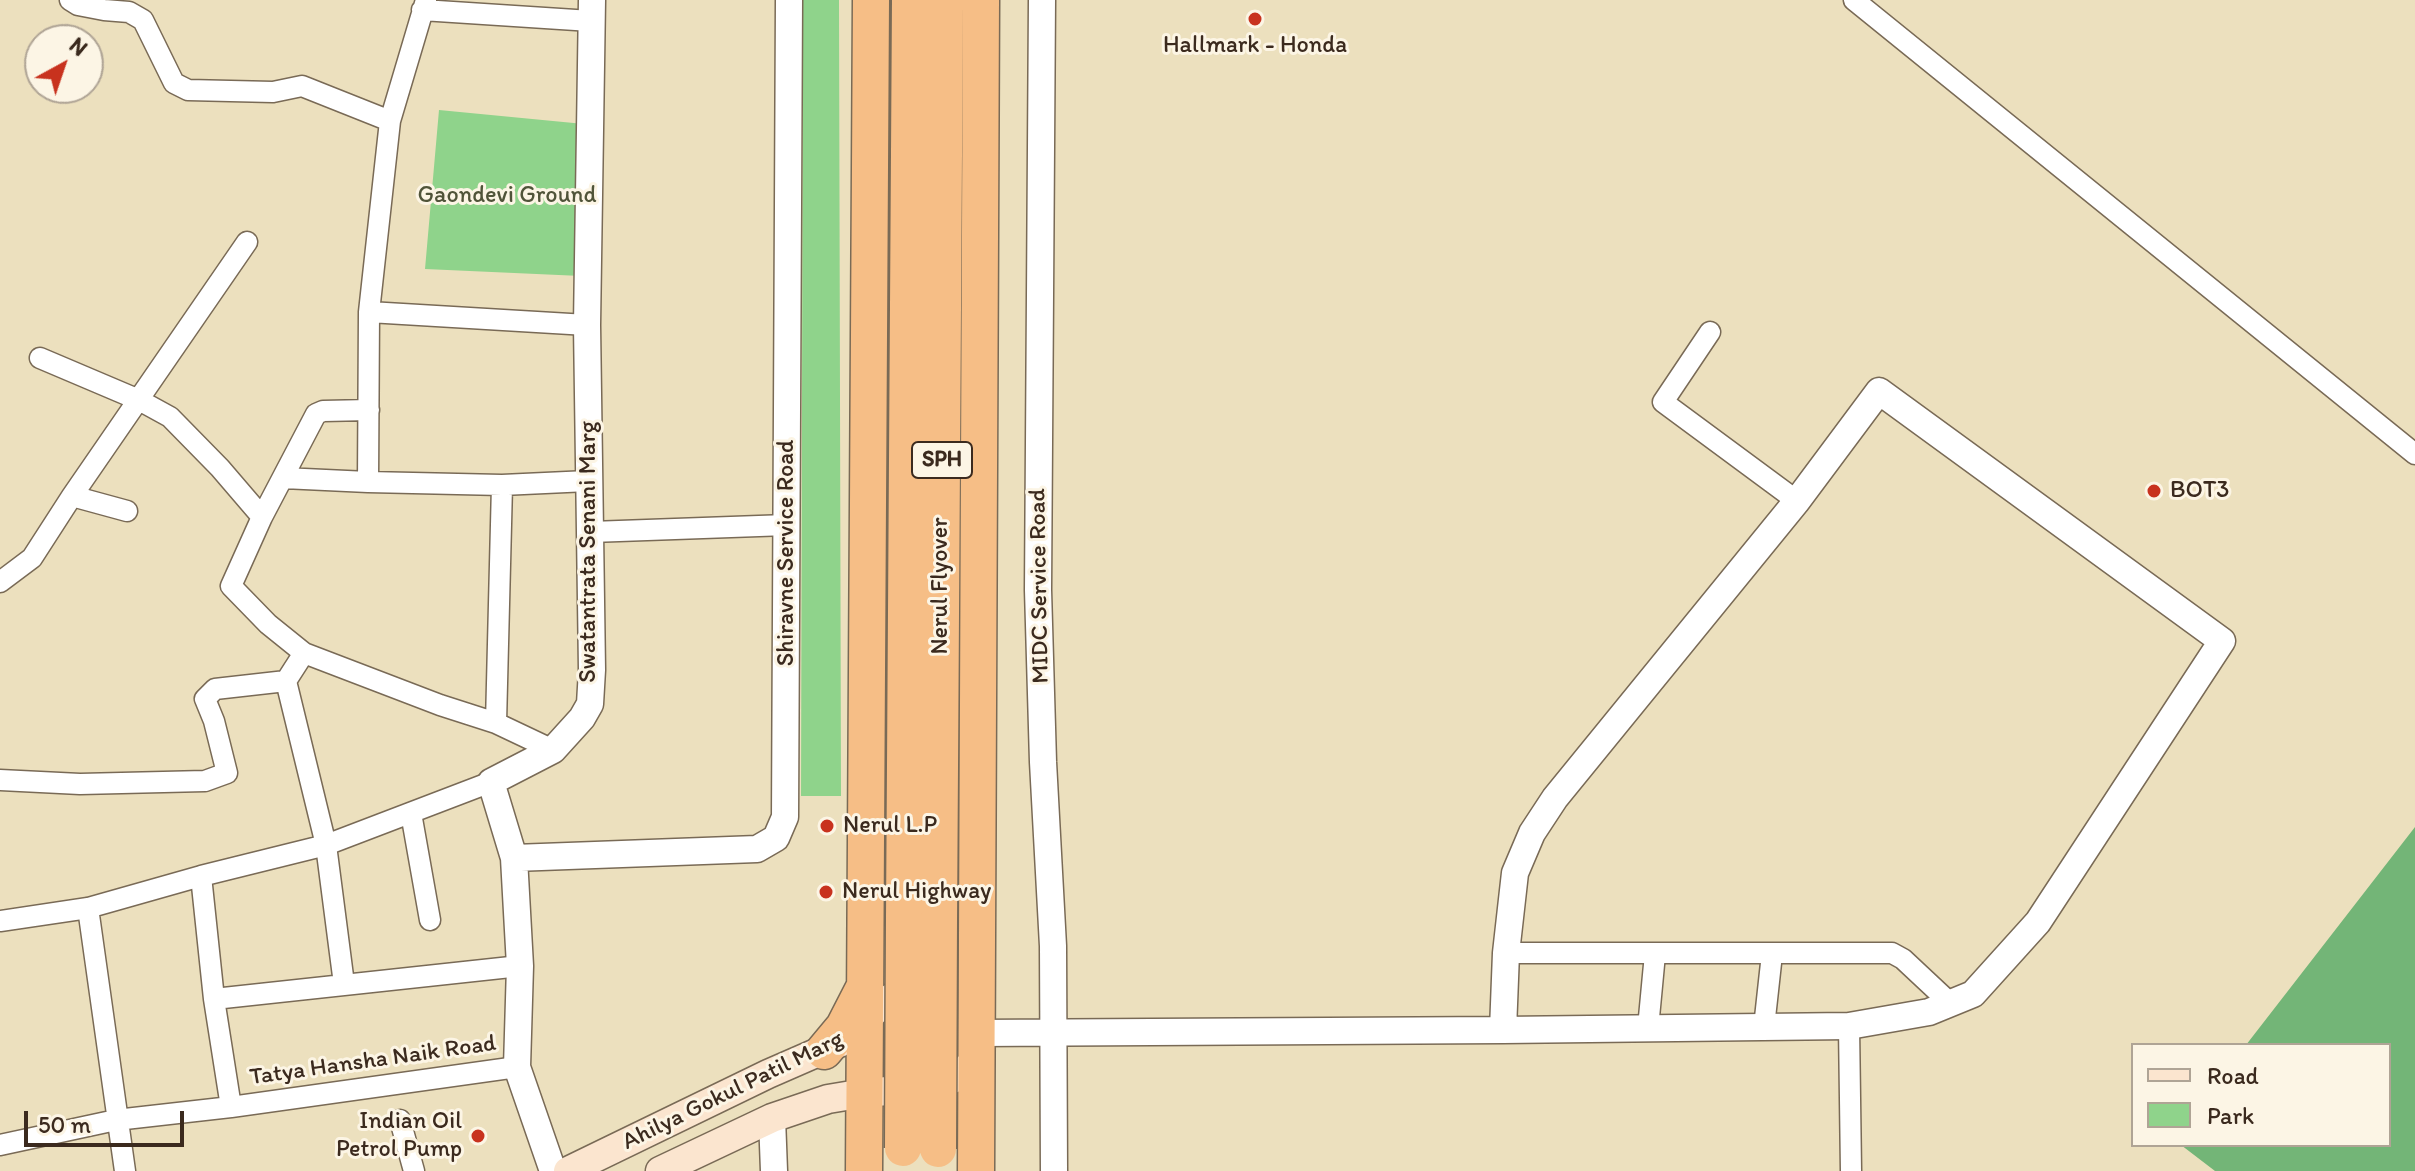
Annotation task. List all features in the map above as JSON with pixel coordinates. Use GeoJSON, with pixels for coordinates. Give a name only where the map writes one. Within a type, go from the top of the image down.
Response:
{"type":"FeatureCollection","features":[{"type":"Feature","properties":{"kind":"highway"},"geometry":{"type":"LineString","coordinates":[[864,1160],[871,0]]}},
{"type":"Feature","properties":{"kind":"highway","name":"Nerul Flyover"},"geometry":{"type":"LineString","coordinates":[[910,0],[922,919]]}},
{"type":"Feature","properties":{"kind":"highway","name":"Nerul Flyover"},"geometry":{"type":"LineString","coordinates":[[920,1160],[922,919],[945,0]]}},
{"type":"Feature","properties":{"kind":"highway"},"geometry":{"type":"LineString","coordinates":[[976,1171],[981,0]]}},
{"type":"Feature","properties":{"kind":"highway"},"geometry":{"type":"LineString","coordinates":[[824,1051],[865,1004]]}},
{"type":"Feature","properties":{"kind":"main road","name":"Ahilya Gokul Patil Marg"},"geometry":{"type":"LineString","coordinates":[[660,1171],[772,1118],[826,1100],[864,1081],[922,1090],[948,1083],[969,1068],[977,1034],[969,1003],[945,992],[919,989],[894,996],[872,1012],[865,1004]]}},
{"type":"Feature","properties":{"kind":"main road","name":"Ahilya Gokul Patil Marg"},"geometry":{"type":"LineString","coordinates":[[568,1171],[768,1074],[824,1051]]}},
{"type":"Feature","properties":{"kind":"main road"},"geometry":{"type":"LineString","coordinates":[[826,1100],[841,1109],[857,1129],[864,1160]]}},
{"type":"Feature","properties":{"kind":"street"},"geometry":{"type":"LineString","coordinates":[[70,0],[78,5],[129,12],[143,20],[174,83],[188,90],[273,92],[302,86],[390,121]]}},
{"type":"Feature","properties":{"kind":"street","name":"Shiravne Service Road"},"geometry":{"type":"LineString","coordinates":[[514,858],[757,849],[776,838],[785,817],[789,0]]}},
{"type":"Feature","properties":{"kind":"street","name":"MIDC Service Road"},"geometry":{"type":"LineString","coordinates":[[1042,0],[1038,590],[1053,946],[1054,1171]]}},
{"type":"Feature","properties":{"kind":"street"},"geometry":{"type":"LineString","coordinates":[[1854,0],[2415,454]]}},
{"type":"Feature","properties":{"kind":"street"},"geometry":{"type":"LineString","coordinates":[[368,482],[369,312],[390,121],[424,5],[592,11]]}},
{"type":"Feature","properties":{"kind":"street","name":"Swatantrata Senani Marg"},"geometry":{"type":"LineString","coordinates":[[0,921],[88,908],[326,845],[491,782],[553,750],[582,718],[590,704],[592,670],[587,325],[592,11]]}},
{"type":"Feature","properties":{"kind":"street"},"geometry":{"type":"LineString","coordinates":[[0,582],[32,558],[247,242]]}},
{"type":"Feature","properties":{"kind":"street"},"geometry":{"type":"LineString","coordinates":[[369,312],[587,325]]}},
{"type":"Feature","properties":{"kind":"street"},"geometry":{"type":"LineString","coordinates":[[1710,332],[1663,402],[1797,501]]}},
{"type":"Feature","properties":{"kind":"street"},"geometry":{"type":"LineString","coordinates":[[40,358],[139,400],[170,417],[262,517]]}},
{"type":"Feature","properties":{"kind":"street"},"geometry":{"type":"LineString","coordinates":[[977,1034],[1054,1032],[1503,1030],[1849,1026],[1929,1012],[1973,994],[2038,922],[2222,641],[1879,391],[1797,501],[1555,798],[1532,833],[1515,873],[1506,953],[1503,1030]]}},
{"type":"Feature","properties":{"kind":"street"},"geometry":{"type":"LineString","coordinates":[[369,410],[323,411],[316,414],[262,517],[231,586],[268,624],[304,653],[496,723],[553,750]]}},
{"type":"Feature","properties":{"kind":"street"},"geometry":{"type":"LineString","coordinates":[[283,478],[502,485],[588,481]]}},
{"type":"Feature","properties":{"kind":"street"},"geometry":{"type":"LineString","coordinates":[[496,723],[502,485]]}},
{"type":"Feature","properties":{"kind":"street"},"geometry":{"type":"LineString","coordinates":[[72,496],[127,511]]}},
{"type":"Feature","properties":{"kind":"street"},"geometry":{"type":"LineString","coordinates":[[591,532],[787,525]]}},
{"type":"Feature","properties":{"kind":"street"},"geometry":{"type":"LineString","coordinates":[[304,653],[286,681],[326,845],[344,984]]}},
{"type":"Feature","properties":{"kind":"street"},"geometry":{"type":"LineString","coordinates":[[0,780],[80,784],[205,781],[227,773],[205,699],[215,689],[286,681]]}},
{"type":"Feature","properties":{"kind":"street"},"geometry":{"type":"LineString","coordinates":[[491,782],[514,858],[520,966],[517,1067],[553,1171]]}},
{"type":"Feature","properties":{"kind":"street"},"geometry":{"type":"LineString","coordinates":[[411,813],[430,920]]}},
{"type":"Feature","properties":{"kind":"street"},"geometry":{"type":"LineString","coordinates":[[201,876],[214,999],[231,1107]]}},
{"type":"Feature","properties":{"kind":"street"},"geometry":{"type":"LineString","coordinates":[[88,908],[125,1171]]}},
{"type":"Feature","properties":{"kind":"street"},"geometry":{"type":"LineString","coordinates":[[1506,953],[1892,953],[1903,959],[1950,1003]]}},
{"type":"Feature","properties":{"kind":"street"},"geometry":{"type":"LineString","coordinates":[[1648,1028],[1655,954]]}},
{"type":"Feature","properties":{"kind":"street"},"geometry":{"type":"LineString","coordinates":[[1764,1027],[1772,954]]}},
{"type":"Feature","properties":{"kind":"street"},"geometry":{"type":"LineString","coordinates":[[214,999],[520,966]]}},
{"type":"Feature","properties":{"kind":"street"},"geometry":{"type":"LineString","coordinates":[[1849,1026],[1851,1171]]}},
{"type":"Feature","properties":{"kind":"street","name":"Tatya Hansha Naik Road"},"geometry":{"type":"LineString","coordinates":[[0,1145],[116,1120],[517,1067]]}},
{"type":"Feature","properties":{"kind":"street"},"geometry":{"type":"LineString","coordinates":[[772,1118],[774,1171]]}},
{"type":"Feature","properties":{"kind":"street"},"geometry":{"type":"LineString","coordinates":[[400,1120],[414,1171]]}},
{"type":"Feature","properties":{"kind":"green space"},"geometry":{"type":"Polygon","coordinates":[[[803,0],[839,0],[841,796],[801,796],[803,0]]]}},
{"type":"Feature","properties":{"kind":"green space","name":"Gaondevi Ground"},"geometry":{"type":"Polygon","coordinates":[[[439,110],[584,124],[581,276],[425,269],[439,110]]]}},
{"type":"Feature","properties":{"kind":"green space"},"geometry":{"type":"Polygon","coordinates":[[[2415,827],[2415,1171],[2215,1171],[2184,1147],[2391,1147],[2391,1043],[2248,1043],[2415,827]]]}},
{"type":"Feature","properties":{"kind":"place","name":"Hallmark - Honda"},"geometry":{"type":"Point","coordinates":[1255,19]}},
{"type":"Feature","properties":{"kind":"place","name":"BOT3"},"geometry":{"type":"Point","coordinates":[2154,491]}},
{"type":"Feature","properties":{"kind":"place","name":"Nerul L.P"},"geometry":{"type":"Point","coordinates":[827,826]}},
{"type":"Feature","properties":{"kind":"place","name":"Nerul Highway"},"geometry":{"type":"Point","coordinates":[826,892]}},
{"type":"Feature","properties":{"kind":"place","name":"Indian Oil Petrol Pump"},"geometry":{"type":"Point","coordinates":[478,1136]}}]}
